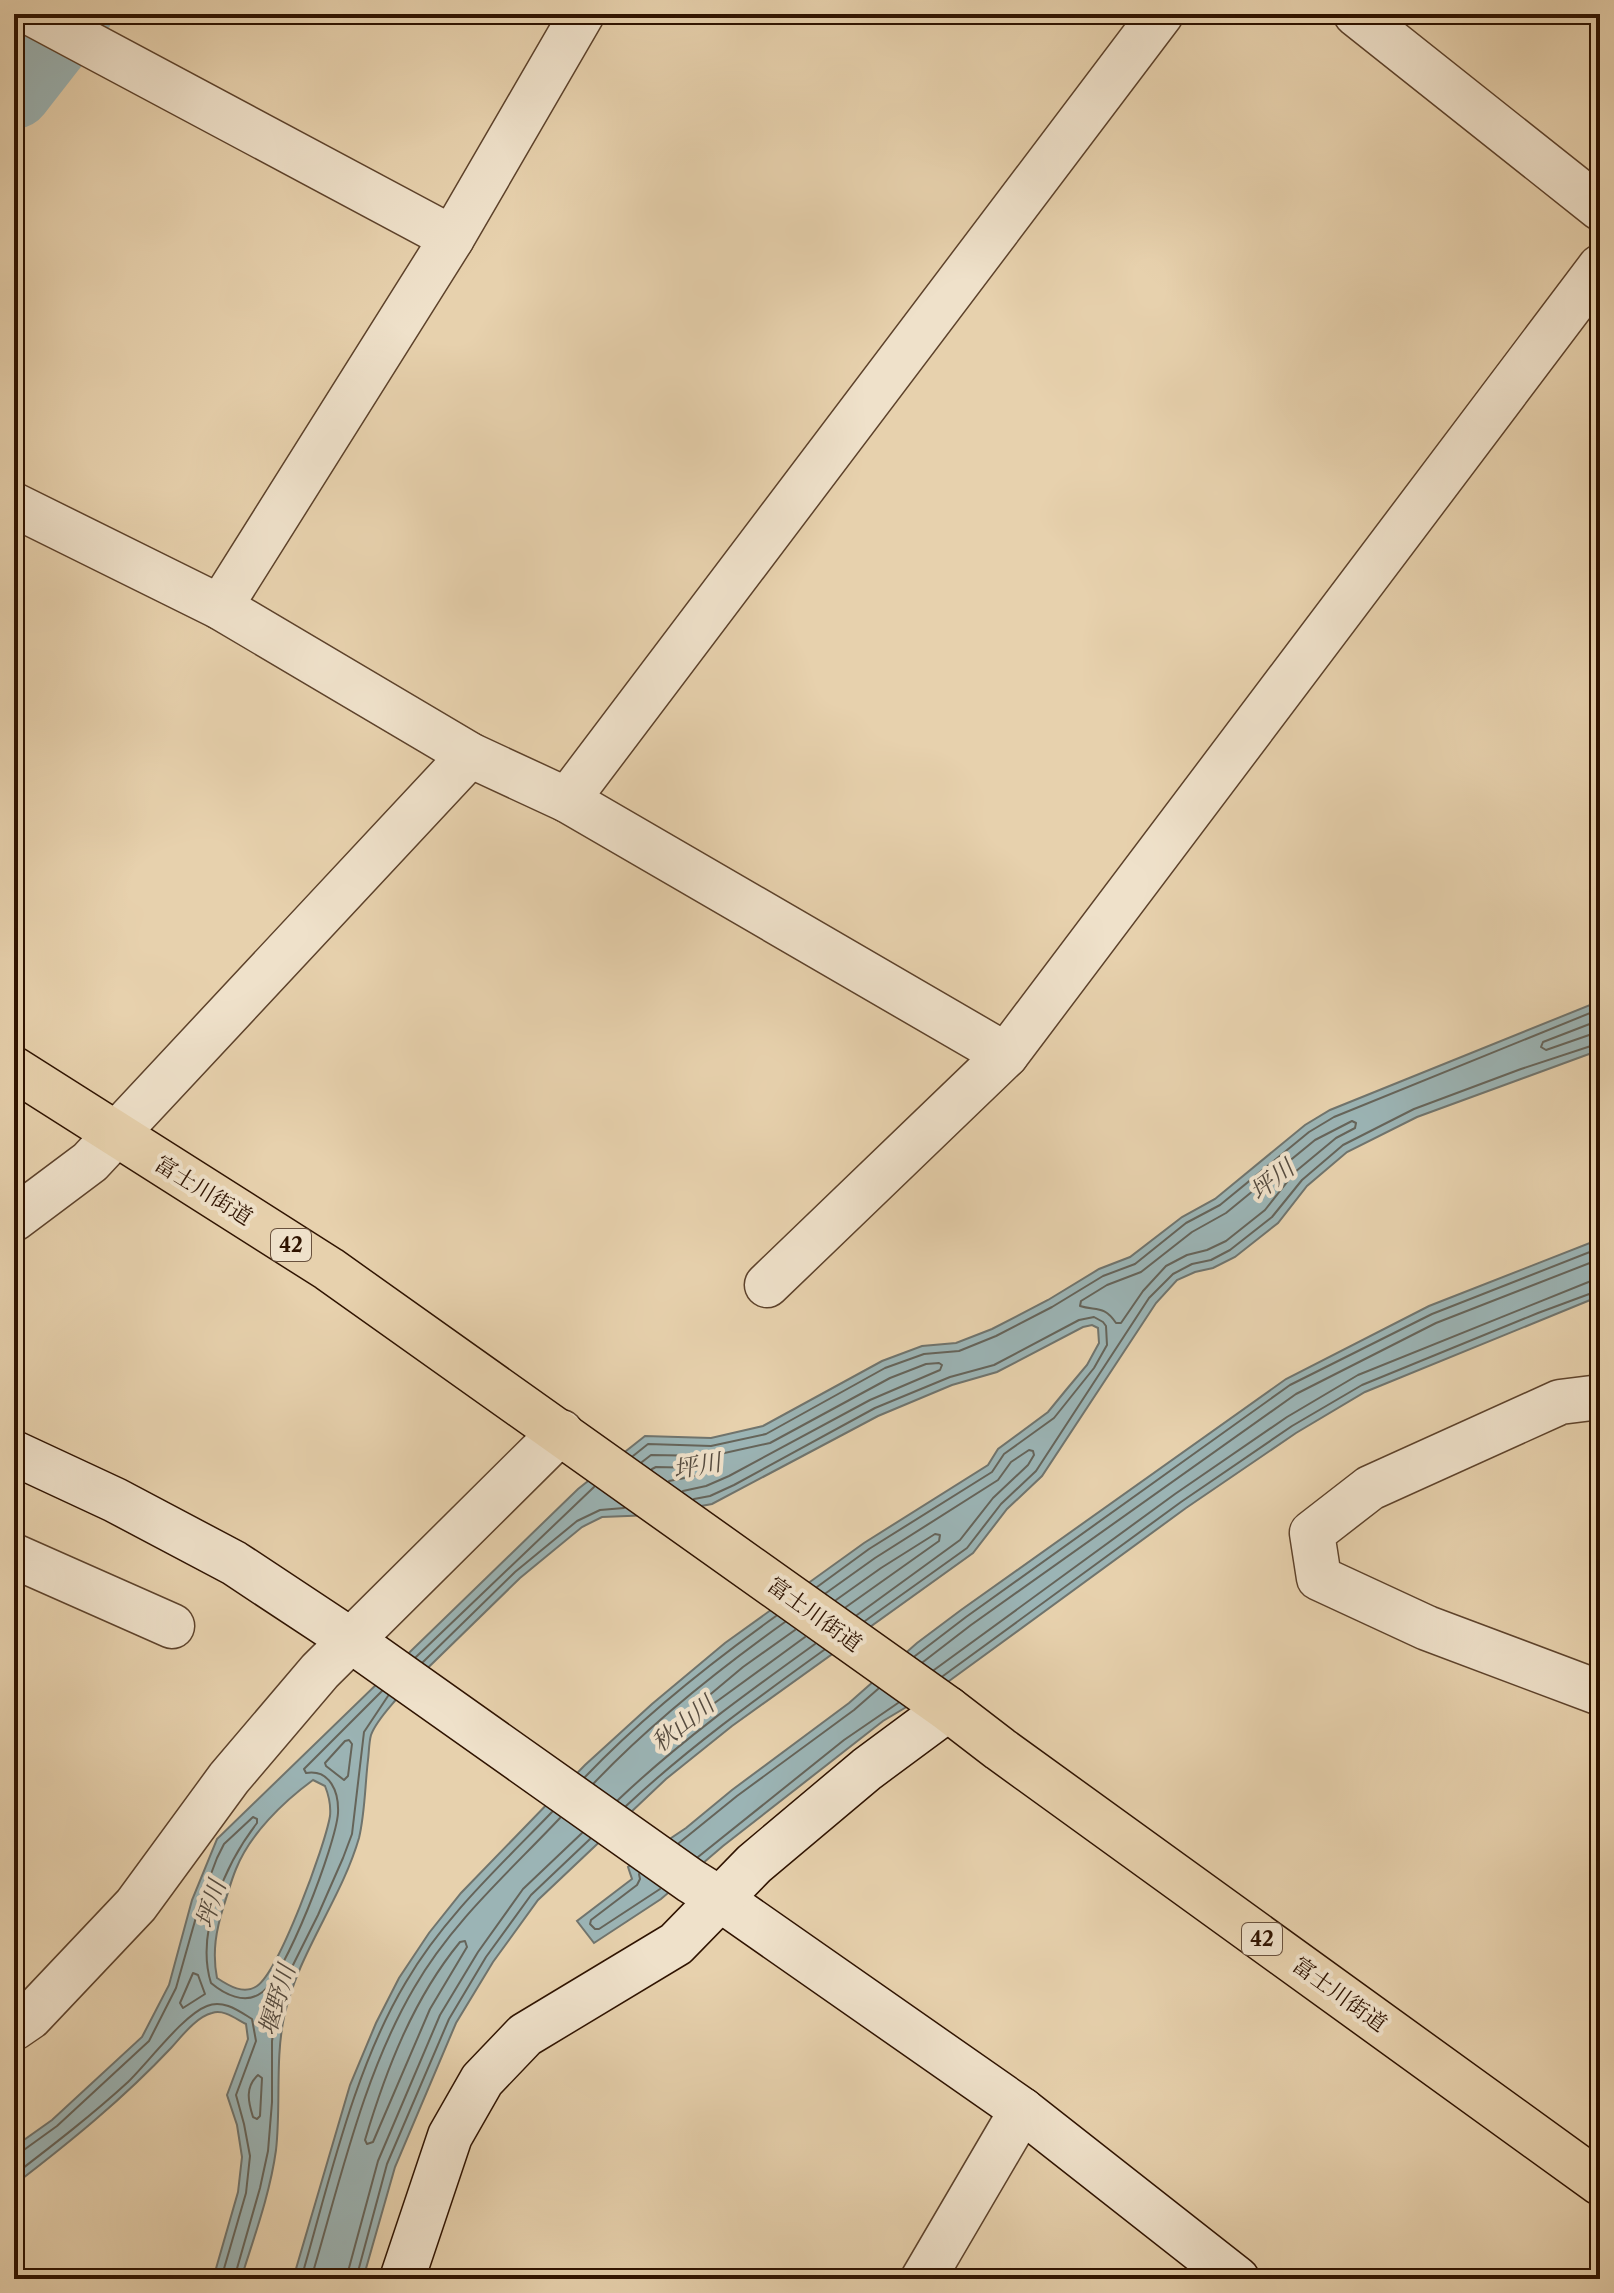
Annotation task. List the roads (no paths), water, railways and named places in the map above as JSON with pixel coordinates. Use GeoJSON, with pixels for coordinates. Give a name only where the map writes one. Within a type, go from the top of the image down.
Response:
{"type":"FeatureCollection","features":[{"type":"Feature","properties":{"kind":"main road","name":"富士川街道"},"geometry":{"type":"LineString","coordinates":[[14,1069],[329,1269],[937,1701],[1600,2183]]}},
{"type":"Feature","properties":{"kind":"street"},"geometry":{"type":"LineString","coordinates":[[220,607],[452,238],[582,14]]}},
{"type":"Feature","properties":{"kind":"street"},"geometry":{"type":"LineString","coordinates":[[567,800],[1161,14]]}},
{"type":"Feature","properties":{"kind":"street"},"geometry":{"type":"LineString","coordinates":[[1356,14],[1600,208]]}},
{"type":"Feature","properties":{"kind":"street"},"geometry":{"type":"LineString","coordinates":[[38,17],[452,238]]}},
{"type":"Feature","properties":{"kind":"street"},"geometry":{"type":"LineString","coordinates":[[767,1285],[1006,1055],[1600,267]]}},
{"type":"Feature","properties":{"kind":"street"},"geometry":{"type":"LineString","coordinates":[[14,505],[220,607],[470,755],[567,800],[1006,1055]]}},
{"type":"Feature","properties":{"kind":"street"},"geometry":{"type":"LineString","coordinates":[[14,1219],[90,1162],[470,755]]}},
{"type":"Feature","properties":{"kind":"street"},"geometry":{"type":"LineString","coordinates":[[1600,1397],[1560,1402],[1370,1488],[1312,1533],[1319,1578],[1427,1628],[1600,1693]]}},
{"type":"Feature","properties":{"kind":"street"},"geometry":{"type":"LineString","coordinates":[[14,2028],[30,2017],[136,1905],[229,1778],[320,1671],[561,1432]]}},
{"type":"Feature","properties":{"kind":"street"},"geometry":{"type":"LineString","coordinates":[[14,1453],[115,1500],[234,1563],[352,1641],[1022,2110],[1237,2279]]}},
{"type":"Feature","properties":{"kind":"street"},"geometry":{"type":"LineString","coordinates":[[14,1556],[172,1626]]}},
{"type":"Feature","properties":{"kind":"street"},"geometry":{"type":"LineString","coordinates":[[402,2279],[450,2136],[482,2080],[525,2035],[676,1944],[705,1890],[765,1854],[867,1769],[937,1701]]}},
{"type":"Feature","properties":{"kind":"street"},"geometry":{"type":"LineString","coordinates":[[923,2279],[1022,2110]]}},
{"type":"Feature","properties":{"kind":"water"},"geometry":{"type":"Polygon","coordinates":[[[1600,1001],[1600,1050],[1417,1117],[1347,1152],[1307,1186],[1278,1223],[1235,1257],[1177,1280],[1156,1303],[1042,1476],[1007,1509],[973,1553],[732,1726],[666,1779],[538,1900],[493,1962],[456,2023],[395,2167],[363,2279],[293,2279],[350,2085],[399,1978],[429,1933],[461,1893],[585,1765],[652,1704],[725,1643],[864,1543],[988,1465],[998,1449],[1048,1412],[1087,1365],[1099,1343],[1098,1328],[1092,1325],[1083,1327],[997,1372],[952,1385],[878,1416],[712,1504],[653,1515],[602,1517],[582,1527],[520,1578],[399,1696],[371,1735],[359,1838],[342,1883],[299,1971],[284,2017],[276,2150],[261,2215],[241,2279],[213,2279],[238,2192],[242,2157],[237,2125],[227,2095],[248,2039],[246,2024],[230,2015],[212,2013],[195,2023],[115,2102],[14,2185],[14,2147],[52,2120],[142,2037],[169,1985],[192,1900],[217,1839],[578,1489],[645,1436],[711,1438],[763,1426],[882,1361],[922,1346],[956,1343],[992,1329],[1099,1269],[1130,1257],[1182,1217],[1215,1199],[1305,1125],[1330,1110],[1600,1001]],[[313,1780],[290,1798],[259,1831],[242,1856],[219,1923],[215,1950],[217,1978],[232,1986],[247,1990],[257,1986],[266,1976],[288,1934],[311,1879],[330,1816],[325,1786],[313,1780]]]}},
{"type":"Feature","properties":{"kind":"water"},"geometry":{"type":"Polygon","coordinates":[[[1600,1239],[1600,1296],[1365,1392],[1296,1433],[1186,1508],[945,1684],[883,1721],[723,1846],[661,1899],[594,1943],[577,1921],[632,1879],[628,1867],[686,1828],[849,1703],[917,1643],[1286,1379],[1429,1306],[1600,1239]]]}},
{"type":"Feature","properties":{"kind":"waterway"},"geometry":{"type":"LineString","coordinates":[[14,91],[74,14]]}},
{"type":"Feature","properties":{"kind":"water label","name":"坪川"},"geometry":{"type":"Point","coordinates":[1272,1180]}},
{"type":"Feature","properties":{"kind":"water label","name":"坪川"},"geometry":{"type":"Point","coordinates":[697,1466]}},
{"type":"Feature","properties":{"kind":"water label","name":"秋山川"},"geometry":{"type":"Point","coordinates":[683,1724]}},
{"type":"Feature","properties":{"kind":"water label","name":"坪川"},"geometry":{"type":"Point","coordinates":[211,1904]}},
{"type":"Feature","properties":{"kind":"water label","name":"堰野川"},"geometry":{"type":"Point","coordinates":[277,2000]}}]}
